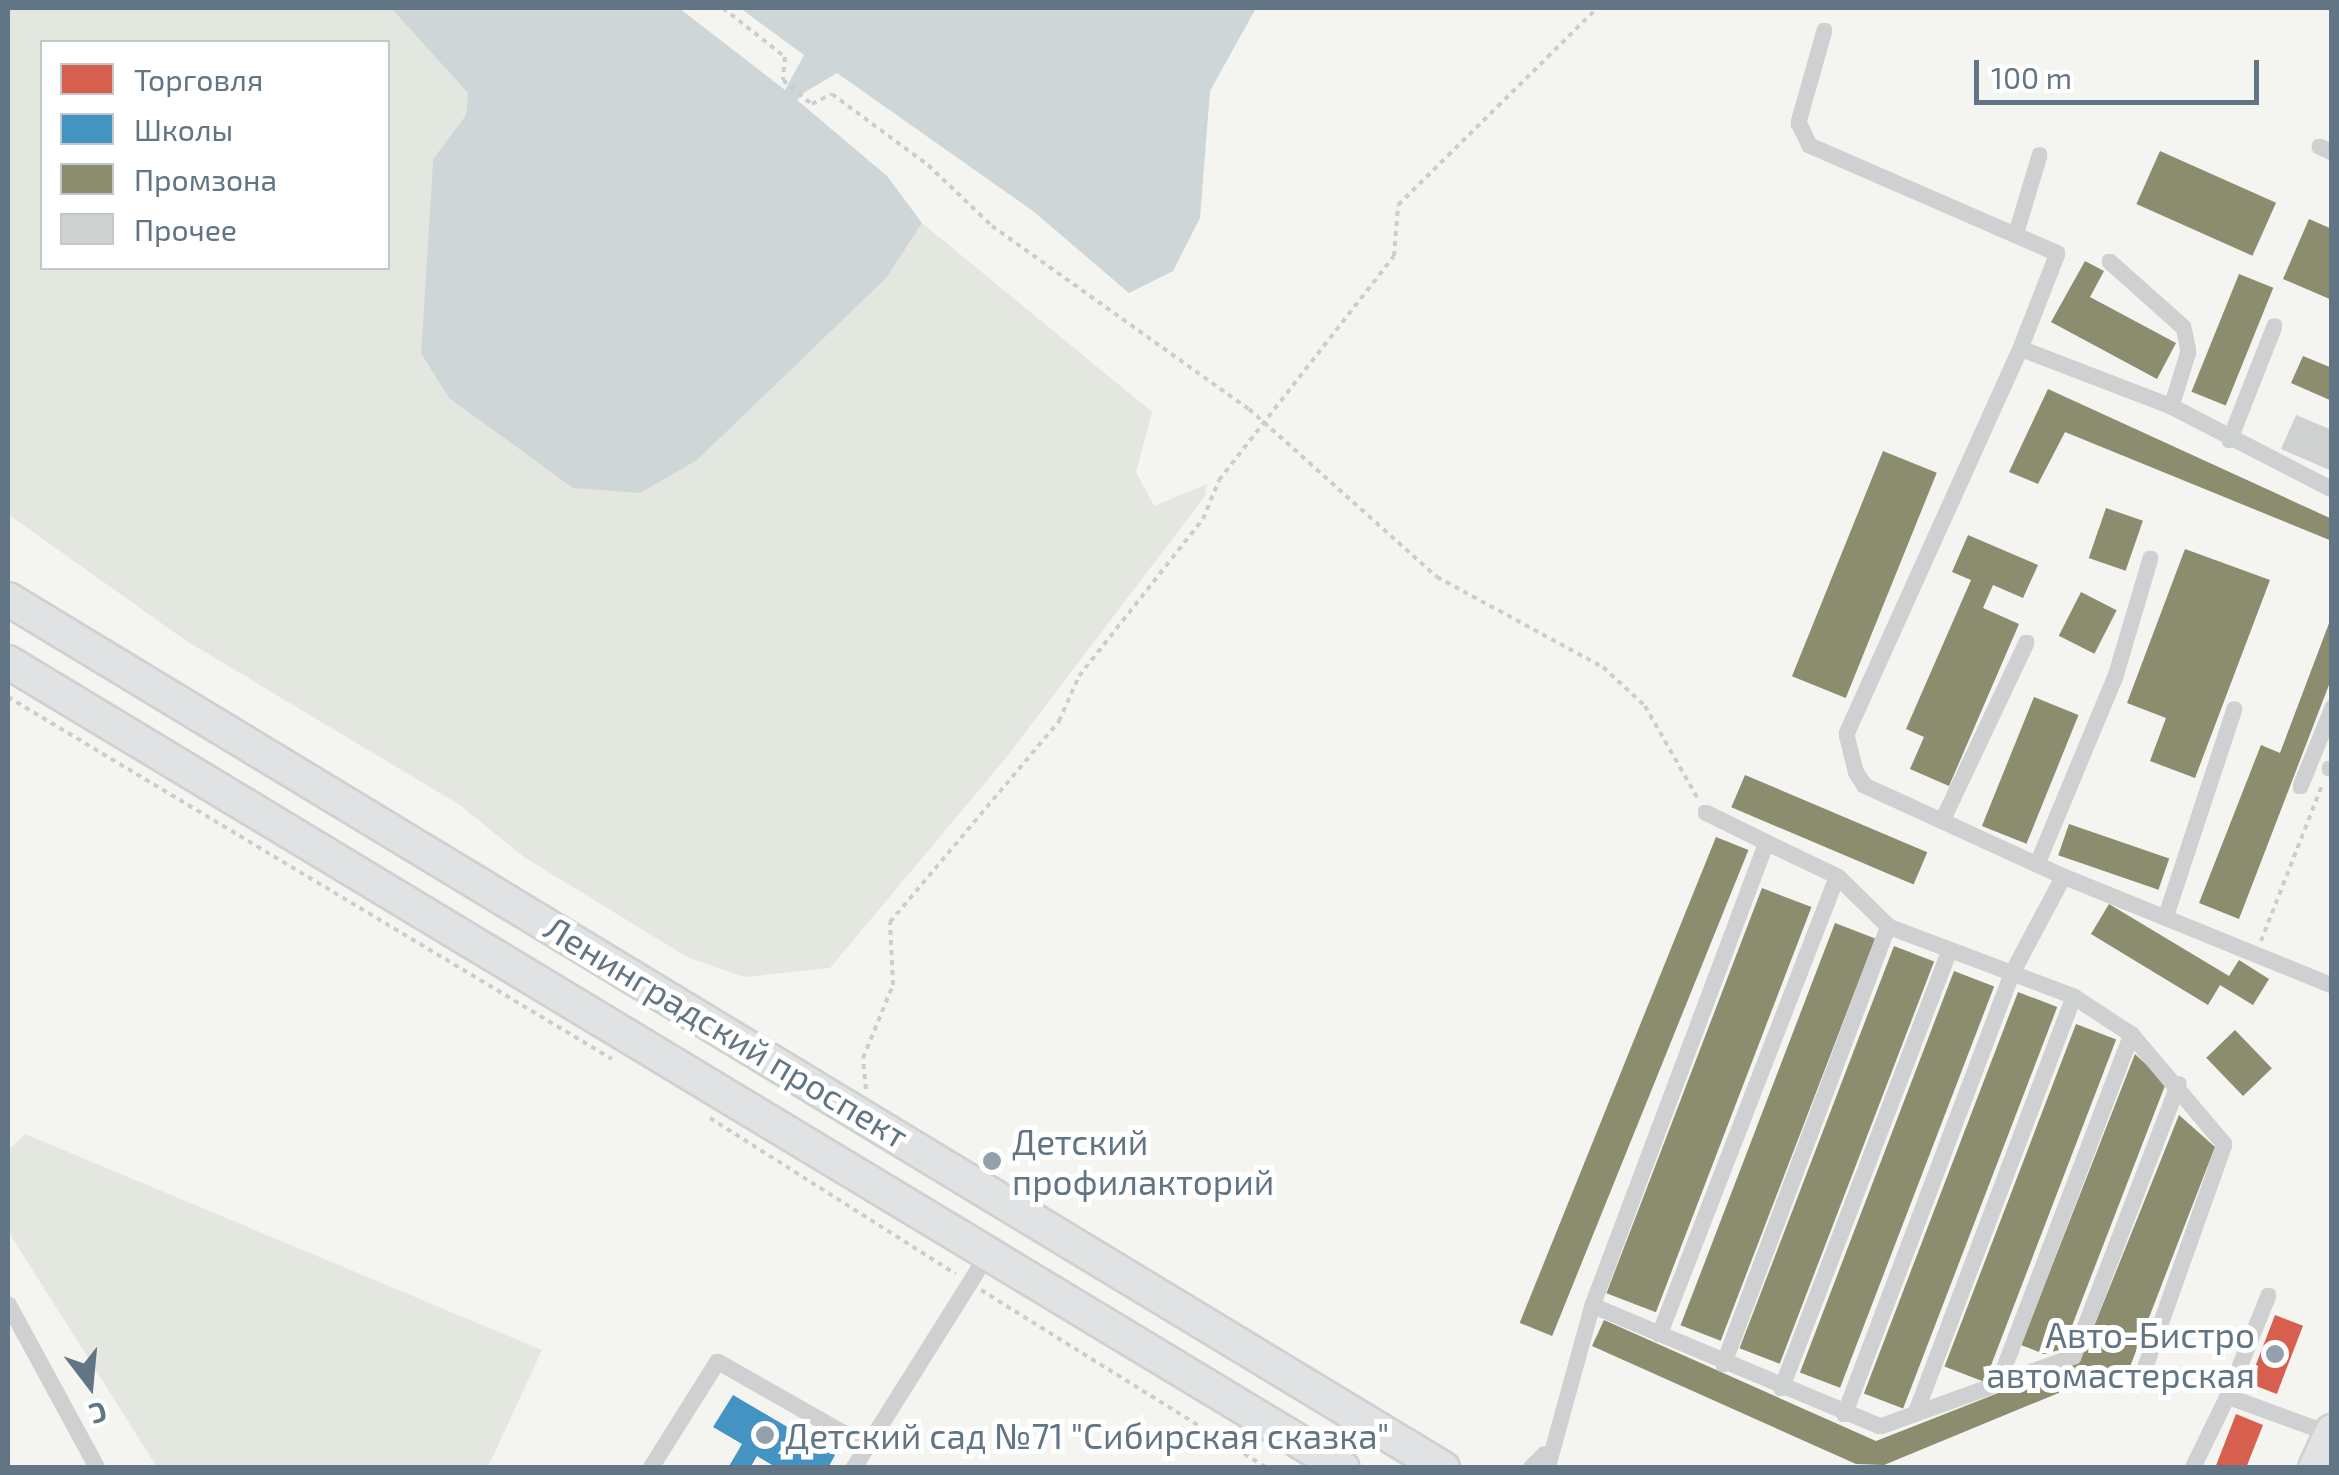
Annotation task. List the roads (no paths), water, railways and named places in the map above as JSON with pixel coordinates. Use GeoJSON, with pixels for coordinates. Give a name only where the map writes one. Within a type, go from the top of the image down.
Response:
{"type":"FeatureCollection","features":[{"type":"Feature","properties":{"kind":"main road","name":"Ленинградский проспект"},"geometry":{"type":"LineString","coordinates":[[8,599],[1443,1468]]}},
{"type":"Feature","properties":{"kind":"main road","name":"Ленинградский проспект"},"geometry":{"type":"LineString","coordinates":[[8,662],[977,1269],[1343,1468]]}},
{"type":"Feature","properties":{"kind":"main road"},"geometry":{"type":"LineString","coordinates":[[2315,1468],[2331,1432]]}},
{"type":"Feature","properties":{"kind":"lane"},"geometry":{"type":"LineString","coordinates":[[1824,30],[1798,122],[1810,145],[2057,253],[2020,348],[1846,734],[1864,785],[2063,876],[2167,911],[2256,955],[2332,985]]}},
{"type":"Feature","properties":{"kind":"lane"},"geometry":{"type":"LineString","coordinates":[[2319,146],[2332,152]]}},
{"type":"Feature","properties":{"kind":"lane"},"geometry":{"type":"LineString","coordinates":[[2015,235],[2039,155]]}},
{"type":"Feature","properties":{"kind":"lane"},"geometry":{"type":"LineString","coordinates":[[2109,261],[2183,327],[2188,351],[2171,406]]}},
{"type":"Feature","properties":{"kind":"lane"},"geometry":{"type":"LineString","coordinates":[[2229,440],[2274,326]]}},
{"type":"Feature","properties":{"kind":"lane"},"geometry":{"type":"LineString","coordinates":[[2020,348],[2171,406],[2229,440],[2332,489]]}},
{"type":"Feature","properties":{"kind":"lane"},"geometry":{"type":"LineString","coordinates":[[2037,864],[2115,676],[2150,558]]}},
{"type":"Feature","properties":{"kind":"lane"},"geometry":{"type":"LineString","coordinates":[[1942,820],[2026,642]]}},
{"type":"Feature","properties":{"kind":"lane"},"geometry":{"type":"LineString","coordinates":[[2300,786],[2332,708]]}},
{"type":"Feature","properties":{"kind":"lane"},"geometry":{"type":"LineString","coordinates":[[2167,911],[2234,709]]}},
{"type":"Feature","properties":{"kind":"lane"},"geometry":{"type":"LineString","coordinates":[[1705,812],[1836,876],[1888,926],[1949,951],[2013,970],[2073,996],[2132,1034],[2178,1084],[2224,1144],[2142,1374]]}},
{"type":"Feature","properties":{"kind":"lane"},"geometry":{"type":"LineString","coordinates":[[1530,1468],[1545,1453],[1592,1305],[1766,842]]}},
{"type":"Feature","properties":{"kind":"lane"},"geometry":{"type":"LineString","coordinates":[[1659,1334],[1836,876]]}},
{"type":"Feature","properties":{"kind":"lane"},"geometry":{"type":"LineString","coordinates":[[1844,1414],[2013,970],[2063,876]]}},
{"type":"Feature","properties":{"kind":"lane"},"geometry":{"type":"LineString","coordinates":[[1723,1364],[1888,926]]}},
{"type":"Feature","properties":{"kind":"lane"},"geometry":{"type":"LineString","coordinates":[[1781,1388],[1949,951]]}},
{"type":"Feature","properties":{"kind":"lane"},"geometry":{"type":"LineString","coordinates":[[1915,1413],[2073,996]]}},
{"type":"Feature","properties":{"kind":"lane"},"geometry":{"type":"LineString","coordinates":[[1997,1385],[2132,1034]]}},
{"type":"Feature","properties":{"kind":"lane"},"geometry":{"type":"LineString","coordinates":[[1592,1305],[1723,1364],[1880,1426],[1997,1385],[2072,1356],[2178,1084]]}},
{"type":"Feature","properties":{"kind":"lane"},"geometry":{"type":"LineString","coordinates":[[852,1468],[977,1269]]}},
{"type":"Feature","properties":{"kind":"lane"},"geometry":{"type":"LineString","coordinates":[[2192,1468],[2268,1296]]}},
{"type":"Feature","properties":{"kind":"lane"},"geometry":{"type":"LineString","coordinates":[[8,1304],[98,1468]]}},
{"type":"Feature","properties":{"kind":"lane"},"geometry":{"type":"LineString","coordinates":[[650,1468],[717,1362],[865,1445]]}},
{"type":"Feature","properties":{"kind":"lane"},"geometry":{"type":"LineString","coordinates":[[2227,1396],[2331,1432]]}},
{"type":"Feature","properties":{"kind":"lane"},"geometry":{"type":"LineString","coordinates":[[1545,1453],[1548,1468]]}},
{"type":"Feature","properties":{"kind":"place","name":"Детский профилакторий"},"geometry":{"type":"Point","coordinates":[992,1161]}},
{"type":"Feature","properties":{"kind":"place","name":"Авто-Бистро автомастерская"},"geometry":{"type":"Point","coordinates":[2275,1354]}},
{"type":"Feature","properties":{"kind":"place","name":"Детский сад №71 \"Сибирская сказка\""},"geometry":{"type":"Point","coordinates":[765,1435]}}]}
